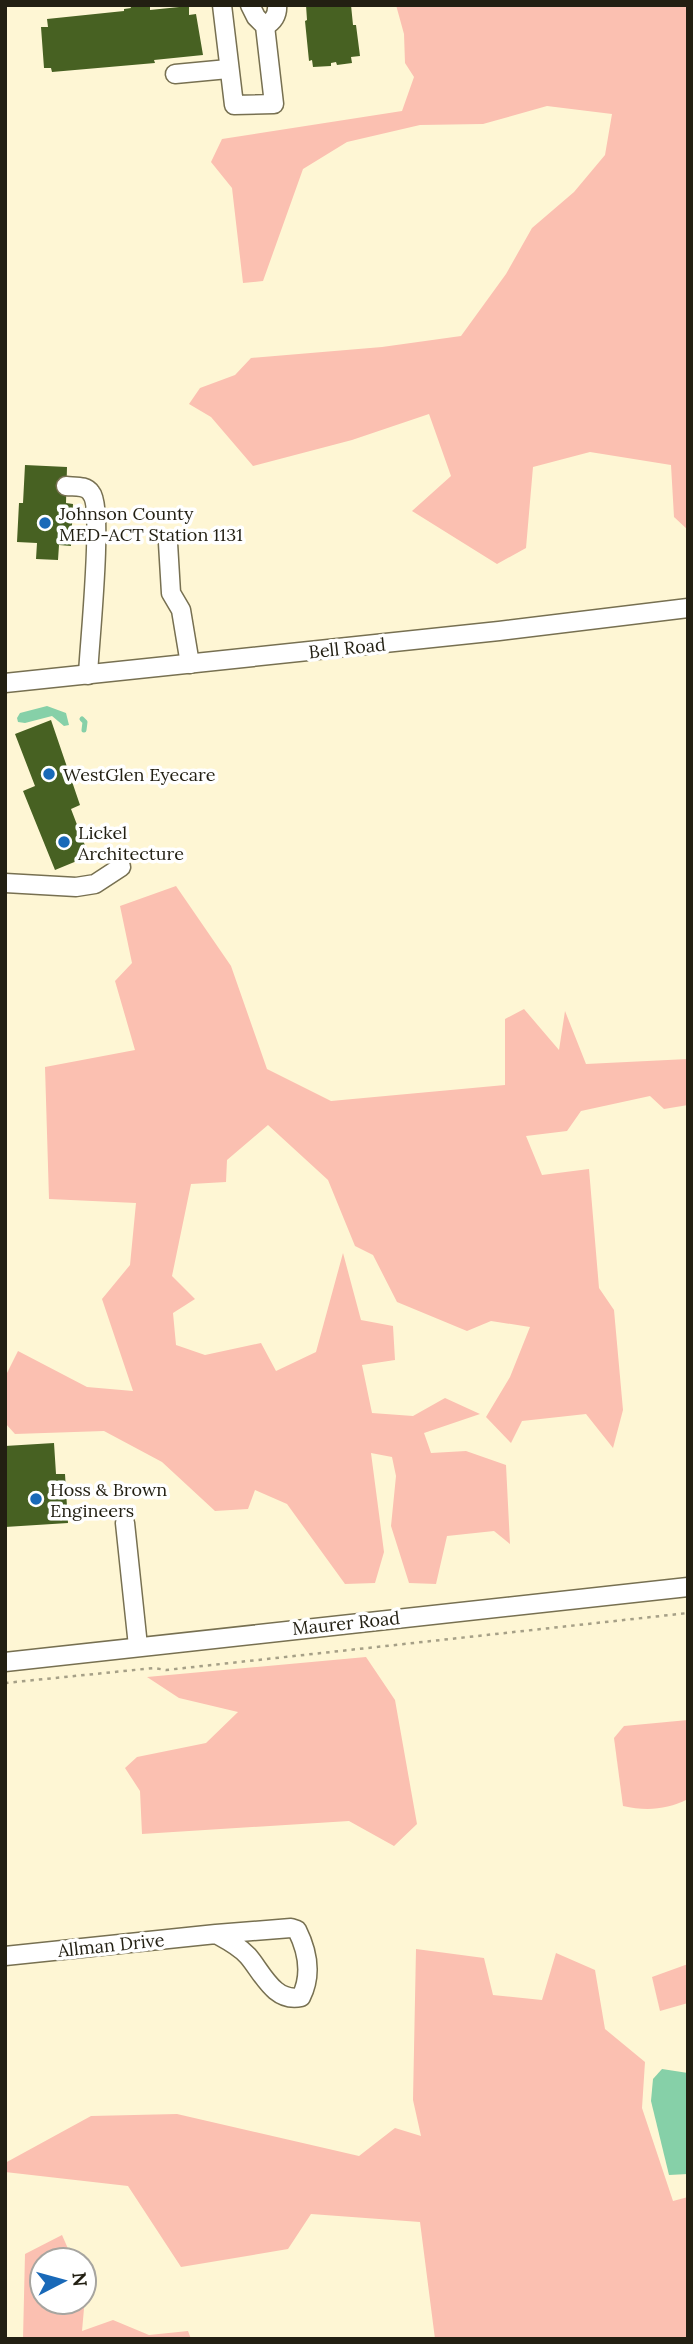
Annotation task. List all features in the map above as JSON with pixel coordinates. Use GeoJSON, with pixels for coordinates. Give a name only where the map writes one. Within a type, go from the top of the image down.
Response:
{"type":"FeatureCollection","features":[{"type":"Feature","properties":{"kind":"street"},"geometry":{"type":"LineString","coordinates":[[222,5],[234,105],[274,104],[265,26],[256,18],[250,5]]}},
{"type":"Feature","properties":{"kind":"street"},"geometry":{"type":"LineString","coordinates":[[265,26],[272,22],[277,5]]}},
{"type":"Feature","properties":{"kind":"street"},"geometry":{"type":"LineString","coordinates":[[176,74],[228,69]]}},
{"type":"Feature","properties":{"kind":"street"},"geometry":{"type":"LineString","coordinates":[[66,486],[84,487],[92,493],[94,500],[97,526],[88,675]]}},
{"type":"Feature","properties":{"kind":"street"},"geometry":{"type":"LineString","coordinates":[[168,543],[171,593],[181,610],[190,664]]}},
{"type":"Feature","properties":{"kind":"street","name":"Bell Road"},"geometry":{"type":"LineString","coordinates":[[5,683],[487,633],[688,608]]}},
{"type":"Feature","properties":{"kind":"street"},"geometry":{"type":"LineString","coordinates":[[5,883],[76,887],[95,884],[121,867]]}},
{"type":"Feature","properties":{"kind":"street"},"geometry":{"type":"LineString","coordinates":[[125,1523],[138,1646]]}},
{"type":"Feature","properties":{"kind":"street","name":"Maurer Road"},"geometry":{"type":"LineString","coordinates":[[5,1661],[688,1587]]}},
{"type":"Feature","properties":{"kind":"street","name":"Allman Drive"},"geometry":{"type":"LineString","coordinates":[[5,1956],[216,1934],[291,1927],[297,1930],[303,1942],[308,1968],[308,1980],[301,1997],[293,1998],[276,1991],[246,1954],[216,1934]]}},
{"type":"Feature","properties":{"kind":"path"},"geometry":{"type":"LineString","coordinates":[[5,1683],[154,1668],[166,1670],[688,1613]]}},
{"type":"Feature","properties":{"kind":"shaded area"},"geometry":{"type":"Polygon","coordinates":[[[396,5],[688,5],[688,530],[674,517],[671,465],[590,452],[533,467],[526,548],[497,564],[412,511],[451,476],[429,414],[352,440],[253,466],[211,417],[189,404],[200,388],[235,375],[251,358],[382,347],[461,336],[506,274],[532,228],[574,192],[605,155],[612,114],[547,106],[483,124],[420,125],[347,142],[303,169],[263,281],[243,283],[232,188],[211,162],[222,139],[402,111],[414,77],[405,63],[404,34],[396,5]]]}},
{"type":"Feature","properties":{"kind":"shaded area"},"geometry":{"type":"Polygon","coordinates":[[[47,706],[66,713],[69,725],[64,726],[52,716],[25,723],[18,722],[20,713],[47,706]]]}},
{"type":"Feature","properties":{"kind":"shaded area"},"geometry":{"type":"Polygon","coordinates":[[[176,886],[231,966],[267,1069],[331,1101],[505,1085],[505,1019],[524,1009],[559,1050],[565,1011],[586,1064],[688,1059],[688,1105],[664,1109],[650,1096],[581,1111],[567,1131],[526,1136],[542,1175],[589,1169],[599,1288],[614,1310],[623,1410],[613,1448],[586,1414],[522,1421],[511,1443],[486,1417],[510,1377],[530,1327],[491,1321],[467,1331],[397,1302],[373,1255],[355,1246],[328,1180],[268,1125],[227,1160],[226,1182],[191,1184],[172,1276],[195,1299],[173,1313],[176,1345],[205,1355],[261,1343],[276,1371],[316,1352],[343,1253],[361,1320],[393,1326],[395,1360],[362,1365],[372,1413],[413,1416],[445,1398],[480,1414],[424,1433],[431,1453],[466,1451],[506,1465],[510,1544],[494,1531],[447,1536],[436,1584],[409,1583],[391,1526],[396,1476],[392,1457],[371,1453],[384,1552],[375,1583],[345,1584],[287,1504],[255,1490],[248,1509],[215,1511],[162,1462],[104,1431],[15,1434],[5,1423],[5,1377],[18,1351],[87,1387],[133,1391],[102,1299],[130,1265],[136,1203],[49,1199],[45,1067],[135,1050],[115,981],[132,963],[120,906],[176,886]]]}},
{"type":"Feature","properties":{"kind":"shaded area"},"geometry":{"type":"Polygon","coordinates":[[[366,1657],[395,1700],[417,1824],[394,1846],[349,1821],[142,1834],[140,1791],[125,1768],[137,1757],[206,1743],[238,1712],[179,1698],[147,1677],[366,1657]]]}},
{"type":"Feature","properties":{"kind":"shaded area"},"geometry":{"type":"Polygon","coordinates":[[[688,1720],[688,1799],[656,1809],[623,1806],[614,1738],[624,1726],[688,1720]]]}},
{"type":"Feature","properties":{"kind":"shaded area"},"geometry":{"type":"Polygon","coordinates":[[[416,1949],[484,1958],[493,1995],[542,2000],[556,1953],[595,1970],[605,2029],[645,2062],[642,2108],[673,2201],[688,2197],[688,2339],[435,2339],[420,2222],[311,2214],[288,2249],[181,2267],[128,2186],[5,2172],[5,2163],[91,2116],[177,2114],[359,2156],[395,2128],[421,2136],[413,2100],[416,1949]]]}},
{"type":"Feature","properties":{"kind":"shaded area"},"geometry":{"type":"Polygon","coordinates":[[[688,1964],[688,2003],[660,2011],[652,1977],[688,1964]]]}},
{"type":"Feature","properties":{"kind":"shaded area"},"geometry":{"type":"Polygon","coordinates":[[[662,2069],[688,2073],[688,2174],[669,2175],[651,2101],[653,2079],[662,2069]]]}},
{"type":"Feature","properties":{"kind":"shaded area"},"geometry":{"type":"Polygon","coordinates":[[[62,2235],[67,2246],[41,2246],[62,2235]]]}},
{"type":"Feature","properties":{"kind":"shaded area"},"geometry":{"type":"Polygon","coordinates":[[[28,2252],[28,2316],[83,2316],[82,2331],[113,2320],[149,2335],[188,2331],[191,2339],[23,2339],[25,2254],[28,2252]]]}},
{"type":"Feature","properties":{"kind":"building"},"geometry":{"type":"Polygon","coordinates":[[[130,5],[150,7],[150,10],[189,6],[189,15],[196,14],[203,55],[154,60],[155,63],[52,72],[51,68],[44,68],[41,27],[48,27],[47,19],[124,11],[131,8],[130,5]]]}},
{"type":"Feature","properties":{"kind":"building"},"geometry":{"type":"Polygon","coordinates":[[[306,5],[351,5],[360,56],[351,57],[352,63],[337,65],[336,62],[331,63],[331,66],[313,67],[312,60],[309,61],[306,5]]]}},
{"type":"Feature","properties":{"kind":"building","name":"Johnson County MED-ACT Station 1131"},"geometry":{"type":"Polygon","coordinates":[[[25,465],[67,467],[66,503],[73,504],[71,546],[59,545],[58,560],[36,559],[37,543],[17,542],[25,465]]]}},
{"type":"Feature","properties":{"kind":"building","name":"WestGlen Eyecare"},"geometry":{"type":"Polygon","coordinates":[[[51,720],[80,805],[71,809],[89,856],[55,870],[23,791],[35,786],[15,734],[51,720]]]}},
{"type":"Feature","properties":{"kind":"building","name":"Hoss & Brown Engineers"},"geometry":{"type":"Polygon","coordinates":[[[54,1443],[56,1474],[65,1474],[68,1523],[5,1527],[5,1446],[54,1443]]]}},
{"type":"Feature","properties":{"kind":"waterway"},"geometry":{"type":"LineString","coordinates":[[82,719],[85,722],[84,730]]}},
{"type":"Feature","properties":{"kind":"place","name":"Johnson County MED-ACT Station 1131"},"geometry":{"type":"Point","coordinates":[45,523]}},
{"type":"Feature","properties":{"kind":"place","name":"WestGlen Eyecare"},"geometry":{"type":"Point","coordinates":[49,774]}},
{"type":"Feature","properties":{"kind":"place","name":"Lickel Architecture"},"geometry":{"type":"Point","coordinates":[64,842]}},
{"type":"Feature","properties":{"kind":"place","name":"Hoss & Brown Engineers"},"geometry":{"type":"Point","coordinates":[36,1499]}}]}
